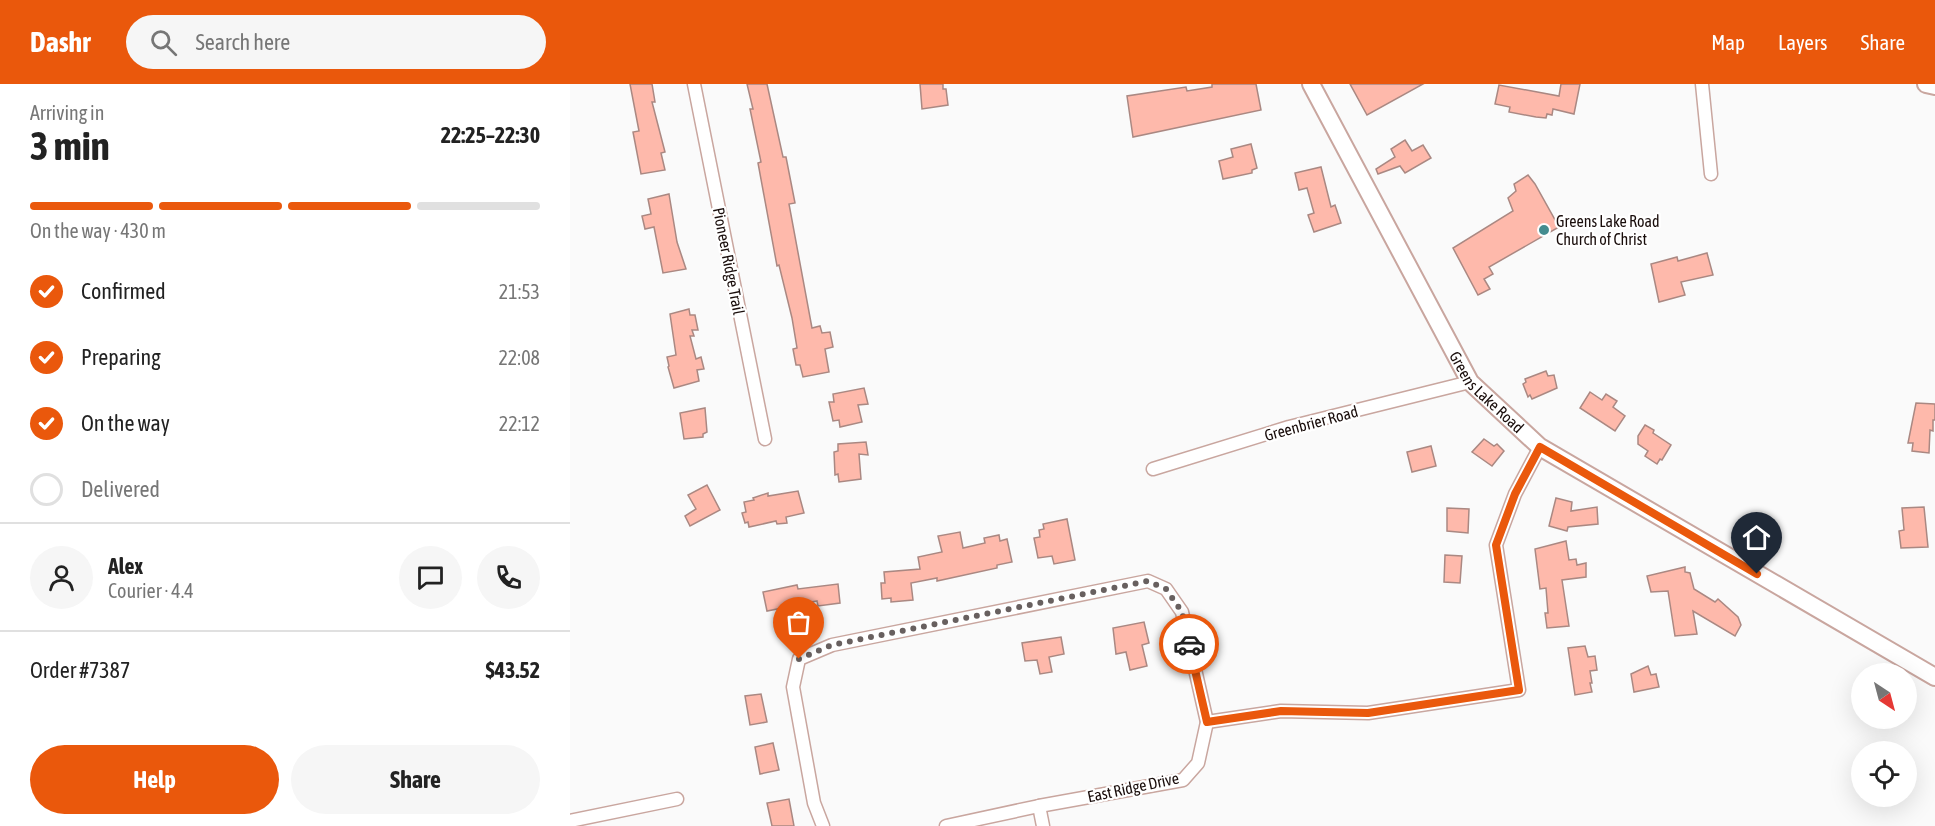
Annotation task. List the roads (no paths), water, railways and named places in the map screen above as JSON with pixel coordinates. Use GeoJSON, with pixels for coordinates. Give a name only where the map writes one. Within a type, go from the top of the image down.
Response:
{"type":"FeatureCollection","features":[{"type":"Feature","properties":{"kind":"street","name":"Pioneer Ridge Trail"},"geometry":{"type":"LineString","coordinates":[[694,84],[765,439]]}},
{"type":"Feature","properties":{"kind":"street","name":"Greens Lake Road"},"geometry":{"type":"LineString","coordinates":[[1311,84],[1470,382],[1540,447],[1935,678]]}},
{"type":"Feature","properties":{"kind":"street"},"geometry":{"type":"LineString","coordinates":[[1702,84],[1712,174]]}},
{"type":"Feature","properties":{"kind":"street"},"geometry":{"type":"LineString","coordinates":[[1926,84],[1935,86]]}},
{"type":"Feature","properties":{"kind":"street","name":"Greenbrier Road"},"geometry":{"type":"LineString","coordinates":[[1153,469],[1289,427],[1470,382]]}},
{"type":"Feature","properties":{"kind":"street"},"geometry":{"type":"LineString","coordinates":[[1207,722],[1281,711],[1368,713],[1519,690],[1496,545],[1515,494],[1540,447]]}},
{"type":"Feature","properties":{"kind":"street","name":"East Ridge Drive"},"geometry":{"type":"LineString","coordinates":[[823,826],[814,802],[793,687],[799,659],[832,645],[1148,581],[1166,589],[1182,612],[1207,722],[1198,763],[1183,780],[1039,806],[946,826]]}},
{"type":"Feature","properties":{"kind":"street"},"geometry":{"type":"LineString","coordinates":[[570,821],[677,799]]}},
{"type":"Feature","properties":{"kind":"street"},"geometry":{"type":"LineString","coordinates":[[1039,806],[1043,826]]}},
{"type":"Feature","properties":{"kind":"place","name":"Greens Lake Road Church of Christ"},"geometry":{"type":"Point","coordinates":[1544,230]}}]}
